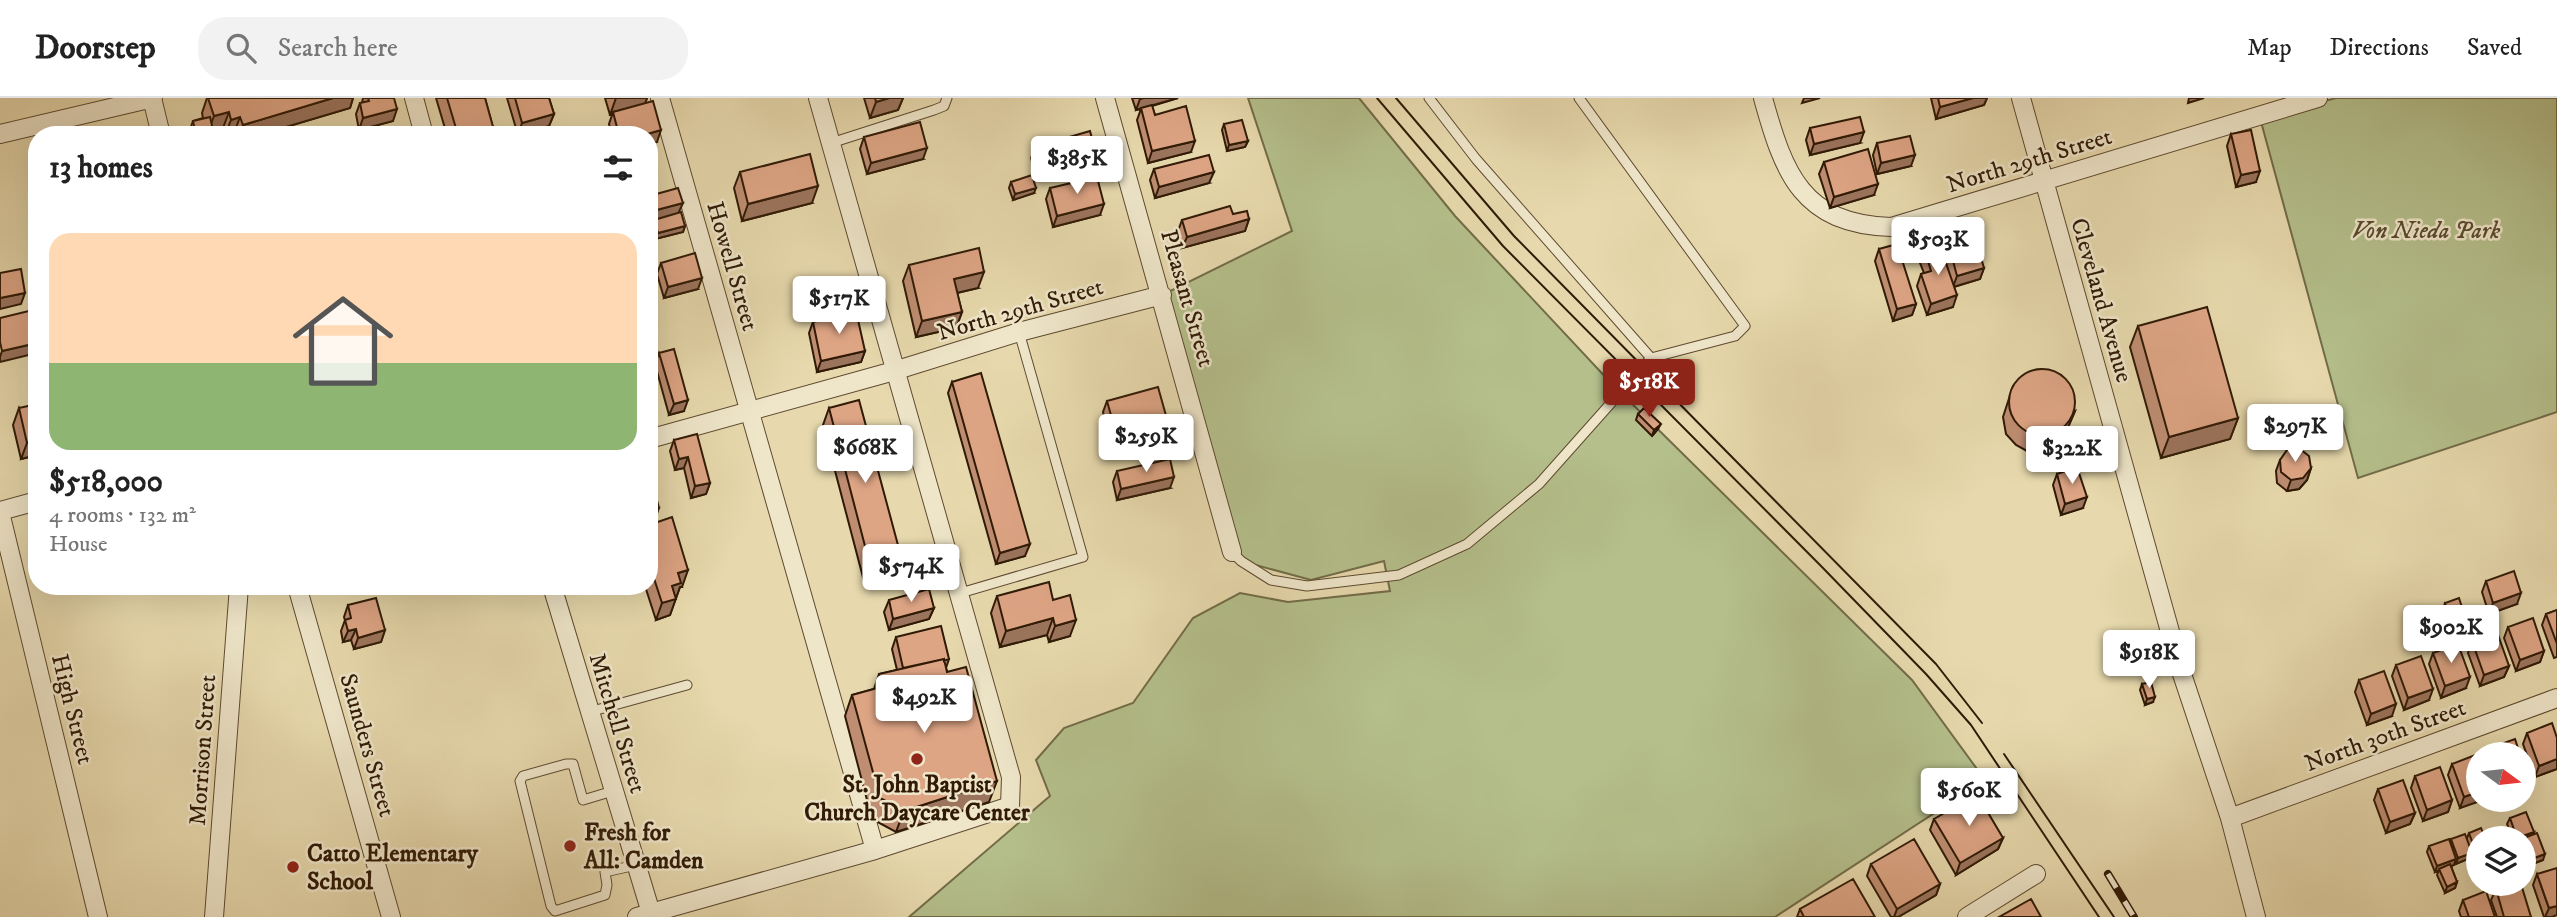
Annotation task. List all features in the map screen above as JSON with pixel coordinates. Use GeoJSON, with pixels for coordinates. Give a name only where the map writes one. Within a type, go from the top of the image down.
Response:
{"type":"FeatureCollection","features":[{"type":"Feature","properties":{"kind":"street"},"geometry":{"type":"LineString","coordinates":[[34,126],[152,98],[159,126]]}},
{"type":"Feature","properties":{"kind":"street"},"geometry":{"type":"LineString","coordinates":[[414,98],[422,126]]}},
{"type":"Feature","properties":{"kind":"street","name":"Howell Street"},"geometry":{"type":"LineString","coordinates":[[660,98],[875,850]]}},
{"type":"Feature","properties":{"kind":"street"},"geometry":{"type":"LineString","coordinates":[[644,915],[875,850],[1010,806],[1011,777],[818,98]]}},
{"type":"Feature","properties":{"kind":"street","name":"Pleasant Street"},"geometry":{"type":"LineString","coordinates":[[1105,98],[1232,552]]}},
{"type":"Feature","properties":{"kind":"street","name":"North 29th Street"},"geometry":{"type":"LineString","coordinates":[[1763,98],[1773,137],[1793,180],[1816,207],[1845,220],[1891,227],[2043,181],[2280,103],[2318,98]]}},
{"type":"Feature","properties":{"kind":"street","name":"Cleveland Avenue"},"geometry":{"type":"LineString","coordinates":[[2021,98],[2181,671],[2231,818],[2256,917]]}},
{"type":"Feature","properties":{"kind":"street"},"geometry":{"type":"LineString","coordinates":[[0,134],[28,127]]}},
{"type":"Feature","properties":{"kind":"street","name":"North 29th Street"},"geometry":{"type":"LineString","coordinates":[[658,436],[894,371],[1019,332],[1162,295]]}},
{"type":"Feature","properties":{"kind":"street"},"geometry":{"type":"LineString","coordinates":[[0,511],[28,504]]}},
{"type":"Feature","properties":{"kind":"street","name":"High Street"},"geometry":{"type":"LineString","coordinates":[[0,511],[98,917]]}},
{"type":"Feature","properties":{"kind":"street","name":"Morrison Street"},"geometry":{"type":"LineString","coordinates":[[214,917],[238,595]]}},
{"type":"Feature","properties":{"kind":"street","name":"Saunders Street"},"geometry":{"type":"LineString","coordinates":[[302,595],[391,917]]}},
{"type":"Feature","properties":{"kind":"street","name":"Mitchell Street"},"geometry":{"type":"LineString","coordinates":[[555,595],[636,865],[644,915]]}},
{"type":"Feature","properties":{"kind":"street","name":"North 30th Street"},"geometry":{"type":"LineString","coordinates":[[2231,818],[2557,698]]}},
{"type":"Feature","properties":{"kind":"street"},"geometry":{"type":"LineString","coordinates":[[1967,917],[2036,874]]}},
{"type":"Feature","properties":{"kind":"lane"},"geometry":{"type":"LineString","coordinates":[[830,143],[934,110],[944,106],[947,98]]}},
{"type":"Feature","properties":{"kind":"lane"},"geometry":{"type":"LineString","coordinates":[[1429,98],[1476,159],[1651,358]]}},
{"type":"Feature","properties":{"kind":"lane"},"geometry":{"type":"LineString","coordinates":[[1232,552],[1271,580],[1307,586],[1399,575],[1466,544],[1539,484],[1651,358],[1735,336],[1745,326],[1580,98]]}},
{"type":"Feature","properties":{"kind":"lane"},"geometry":{"type":"LineString","coordinates":[[957,594],[1083,557],[1019,332]]}},
{"type":"Feature","properties":{"kind":"lane"},"geometry":{"type":"LineString","coordinates":[[589,712],[687,685]]}},
{"type":"Feature","properties":{"kind":"lane"},"geometry":{"type":"LineString","coordinates":[[613,791],[583,800],[573,764],[523,776],[520,781],[551,906],[555,911],[605,895],[605,872],[636,865]]}},
{"type":"Feature","properties":{"kind":"green space"},"geometry":{"type":"Polygon","coordinates":[[[1248,98],[1359,98],[1455,216],[1611,383],[1912,680],[1985,780],[1775,917],[909,917],[1050,796],[1036,760],[1064,728],[1133,703],[1193,618],[1240,593],[1288,602],[1390,591],[1384,561],[1311,580],[1241,561],[1162,295],[1292,231],[1248,98]]]}},
{"type":"Feature","properties":{"kind":"green space","name":"Von Nieda Park"},"geometry":{"type":"Polygon","coordinates":[[[2336,98],[2557,98],[2557,412],[2358,478],[2260,118],[2336,98]]]}},
{"type":"Feature","properties":{"kind":"building"},"geometry":{"type":"Polygon","coordinates":[[[208,98],[333,98],[243,125],[240,117],[231,120],[229,112],[214,116],[208,98]]]}},
{"type":"Feature","properties":{"kind":"building"},"geometry":{"type":"Polygon","coordinates":[[[368,98],[394,98],[397,109],[363,118],[360,103],[369,101],[368,98]]]}},
{"type":"Feature","properties":{"kind":"building"},"geometry":{"type":"Polygon","coordinates":[[[447,98],[485,98],[493,126],[455,126],[447,98]]]}},
{"type":"Feature","properties":{"kind":"building"},"geometry":{"type":"Polygon","coordinates":[[[515,98],[549,98],[554,114],[522,123],[515,98]]]}},
{"type":"Feature","properties":{"kind":"building"},"geometry":{"type":"Polygon","coordinates":[[[1938,98],[1973,98],[1940,107],[1938,98]]]}},
{"type":"Feature","properties":{"kind":"building"},"geometry":{"type":"Polygon","coordinates":[[[653,101],[661,130],[658,131],[658,126],[617,126],[613,112],[653,101]]]}},
{"type":"Feature","properties":{"kind":"building"},"geometry":{"type":"Polygon","coordinates":[[[1152,105],[1155,115],[1186,106],[1195,141],[1152,151],[1141,108],[1152,105]]]}},
{"type":"Feature","properties":{"kind":"building"},"geometry":{"type":"Polygon","coordinates":[[[210,117],[212,126],[194,126],[193,121],[210,117]]]}},
{"type":"Feature","properties":{"kind":"building"},"geometry":{"type":"Polygon","coordinates":[[[1860,117],[1864,132],[1814,144],[1810,128],[1860,117]]]}},
{"type":"Feature","properties":{"kind":"building"},"geometry":{"type":"Polygon","coordinates":[[[1242,120],[1248,141],[1229,145],[1224,124],[1242,120]]]}},
{"type":"Feature","properties":{"kind":"building"},"geometry":{"type":"Polygon","coordinates":[[[920,122],[927,148],[871,163],[864,137],[920,122]]]}},
{"type":"Feature","properties":{"kind":"building"},"geometry":{"type":"Polygon","coordinates":[[[2251,130],[2260,171],[2241,175],[2231,134],[2251,130]]]}},
{"type":"Feature","properties":{"kind":"building"},"geometry":{"type":"Polygon","coordinates":[[[1090,131],[1095,150],[1040,166],[1035,147],[1090,131]]]}},
{"type":"Feature","properties":{"kind":"building"},"geometry":{"type":"Polygon","coordinates":[[[1910,136],[1915,155],[1881,163],[1877,143],[1910,136]]]}},
{"type":"Feature","properties":{"kind":"building"},"geometry":{"type":"Polygon","coordinates":[[[1868,149],[1878,184],[1834,197],[1824,162],[1868,149]]]}},
{"type":"Feature","properties":{"kind":"building"},"geometry":{"type":"Polygon","coordinates":[[[810,154],[818,186],[748,204],[740,172],[810,154]]]}},
{"type":"Feature","properties":{"kind":"building"},"geometry":{"type":"Polygon","coordinates":[[[1209,155],[1214,172],[1159,187],[1154,169],[1209,155]]]}},
{"type":"Feature","properties":{"kind":"building"},"geometry":{"type":"Polygon","coordinates":[[[1032,175],[1036,188],[1015,194],[1011,182],[1032,175]]]}},
{"type":"Feature","properties":{"kind":"building"},"geometry":{"type":"Polygon","coordinates":[[[1097,177],[1104,204],[1057,216],[1050,188],[1097,177]]]}},
{"type":"Feature","properties":{"kind":"building"},"geometry":{"type":"Polygon","coordinates":[[[678,188],[683,203],[658,210],[658,194],[678,188]]]}},
{"type":"Feature","properties":{"kind":"building"},"geometry":{"type":"Polygon","coordinates":[[[1230,206],[1233,214],[1247,211],[1249,219],[1187,237],[1182,220],[1230,206]]]}},
{"type":"Feature","properties":{"kind":"building"},"geometry":{"type":"Polygon","coordinates":[[[681,212],[685,226],[658,233],[658,219],[681,212]]]}},
{"type":"Feature","properties":{"kind":"building"},"geometry":{"type":"Polygon","coordinates":[[[1972,227],[1984,268],[1957,276],[1946,234],[1972,227]]]}},
{"type":"Feature","properties":{"kind":"building"},"geometry":{"type":"Polygon","coordinates":[[[1897,244],[1916,304],[1897,309],[1879,249],[1897,244]]]}},
{"type":"Feature","properties":{"kind":"building"},"geometry":{"type":"Polygon","coordinates":[[[1940,246],[1957,295],[1931,304],[1921,274],[1931,271],[1925,251],[1940,246]]]}},
{"type":"Feature","properties":{"kind":"building"},"geometry":{"type":"Polygon","coordinates":[[[979,248],[984,272],[954,279],[962,312],[922,321],[909,265],[979,248]]]}},
{"type":"Feature","properties":{"kind":"building"},"geometry":{"type":"Polygon","coordinates":[[[695,253],[702,278],[668,287],[661,263],[695,253]]]}},
{"type":"Feature","properties":{"kind":"building"},"geometry":{"type":"Polygon","coordinates":[[[21,269],[25,293],[0,298],[0,273],[21,269]]]}},
{"type":"Feature","properties":{"kind":"building"},"geometry":{"type":"Polygon","coordinates":[[[2207,307],[2238,418],[2169,437],[2138,326],[2207,307]]]}},
{"type":"Feature","properties":{"kind":"building"},"geometry":{"type":"Polygon","coordinates":[[[28,311],[28,345],[2,351],[0,318],[28,311]]]}},
{"type":"Feature","properties":{"kind":"building"},"geometry":{"type":"Polygon","coordinates":[[[856,311],[865,351],[821,361],[813,322],[856,311]]]}},
{"type":"Feature","properties":{"kind":"building"},"geometry":{"type":"Polygon","coordinates":[[[674,349],[688,400],[674,404],[659,353],[674,349]]]}},
{"type":"Feature","properties":{"kind":"building"},"geometry":{"type":"Polygon","coordinates":[[[2042,369],[2055,372],[2065,379],[2072,389],[2075,402],[2072,415],[2065,425],[2055,432],[2042,435],[2029,432],[2019,425],[2012,415],[2009,402],[2012,389],[2019,379],[2029,372],[2042,369]]]}},
{"type":"Feature","properties":{"kind":"building"},"geometry":{"type":"Polygon","coordinates":[[[981,373],[1030,544],[1000,553],[952,382],[981,373]]]}},
{"type":"Feature","properties":{"kind":"building"},"geometry":{"type":"Polygon","coordinates":[[[1158,387],[1167,419],[1116,433],[1107,401],[1158,387]]]}},
{"type":"Feature","properties":{"kind":"building"},"geometry":{"type":"Polygon","coordinates":[[[859,400],[902,560],[871,569],[829,408],[859,400]]]}},
{"type":"Feature","properties":{"kind":"building"},"geometry":{"type":"Polygon","coordinates":[[[28,406],[27,443],[19,408],[28,406]]]}},
{"type":"Feature","properties":{"kind":"building"},"geometry":{"type":"Polygon","coordinates":[[[1644,408],[1661,424],[1654,430],[1638,414],[1644,408]]]}},
{"type":"Feature","properties":{"kind":"building"},"geometry":{"type":"Polygon","coordinates":[[[2274,409],[2282,409],[2288,419],[2282,429],[2274,429],[2268,423],[2268,415],[2274,409]]]}},
{"type":"Feature","properties":{"kind":"building"},"geometry":{"type":"Polygon","coordinates":[[[697,434],[710,483],[695,486],[688,457],[679,459],[674,440],[697,434]]]}},
{"type":"Feature","properties":{"kind":"building"},"geometry":{"type":"Polygon","coordinates":[[[2300,449],[2309,456],[2311,468],[2303,478],[2291,480],[2281,472],[2280,460],[2287,450],[2300,449]]]}},
{"type":"Feature","properties":{"kind":"building"},"geometry":{"type":"Polygon","coordinates":[[[1170,459],[1174,477],[1121,489],[1117,471],[1170,459]]]}},
{"type":"Feature","properties":{"kind":"building"},"geometry":{"type":"Polygon","coordinates":[[[2077,467],[2087,497],[2065,504],[2057,474],[2077,467]]]}},
{"type":"Feature","properties":{"kind":"building"},"geometry":{"type":"Polygon","coordinates":[[[672,517],[688,570],[678,573],[681,583],[672,586],[676,599],[662,603],[658,591],[658,522],[672,517]]]}},
{"type":"Feature","properties":{"kind":"building"},"geometry":{"type":"Polygon","coordinates":[[[2514,571],[2521,593],[2493,603],[2486,581],[2514,571]]]}},
{"type":"Feature","properties":{"kind":"building"},"geometry":{"type":"Polygon","coordinates":[[[1049,582],[1053,600],[1070,595],[1076,620],[1055,626],[1053,618],[1006,631],[997,596],[1049,582]]]}},
{"type":"Feature","properties":{"kind":"building"},"geometry":{"type":"Polygon","coordinates":[[[929,589],[934,608],[893,619],[889,600],[929,589]]]}},
{"type":"Feature","properties":{"kind":"building"},"geometry":{"type":"Polygon","coordinates":[[[376,598],[385,630],[358,638],[356,629],[348,631],[345,620],[351,618],[348,605],[376,598]]]}},
{"type":"Feature","properties":{"kind":"building"},"geometry":{"type":"Polygon","coordinates":[[[2459,598],[2465,617],[2451,622],[2445,603],[2459,598]]]}},
{"type":"Feature","properties":{"kind":"building"},"geometry":{"type":"Polygon","coordinates":[[[2557,610],[2557,644],[2546,614],[2557,610]]]}},
{"type":"Feature","properties":{"kind":"building"},"geometry":{"type":"Polygon","coordinates":[[[2533,618],[2544,651],[2520,660],[2508,627],[2533,618]]]}},
{"type":"Feature","properties":{"kind":"building"},"geometry":{"type":"Polygon","coordinates":[[[941,626],[949,659],[903,668],[896,637],[941,626]]]}},
{"type":"Feature","properties":{"kind":"building"},"geometry":{"type":"Polygon","coordinates":[[[2497,632],[2509,666],[2484,675],[2472,641],[2497,632]]]}},
{"type":"Feature","properties":{"kind":"building"},"geometry":{"type":"Polygon","coordinates":[[[2458,644],[2470,677],[2445,686],[2433,653],[2458,644]]]}},
{"type":"Feature","properties":{"kind":"building"},"geometry":{"type":"Polygon","coordinates":[[[2421,656],[2433,689],[2408,698],[2396,665],[2421,656]]]}},
{"type":"Feature","properties":{"kind":"building","name":"St. John Baptist Church Daycare Center"},"geometry":{"type":"Polygon","coordinates":[[[944,659],[947,672],[966,667],[997,781],[904,811],[880,798],[852,695],[881,687],[879,674],[944,659]]]}},
{"type":"Feature","properties":{"kind":"building"},"geometry":{"type":"Polygon","coordinates":[[[2384,671],[2396,704],[2371,714],[2359,680],[2384,671]]]}},
{"type":"Feature","properties":{"kind":"building"},"geometry":{"type":"Polygon","coordinates":[[[2151,682],[2155,697],[2147,699],[2142,684],[2151,682]]]}},
{"type":"Feature","properties":{"kind":"building"},"geometry":{"type":"Polygon","coordinates":[[[2552,723],[2557,738],[2557,759],[2539,766],[2536,742],[2530,742],[2527,733],[2552,723]]]}},
{"type":"Feature","properties":{"kind":"building"},"geometry":{"type":"Polygon","coordinates":[[[2466,759],[2466,796],[2464,797],[2452,764],[2466,759]]]}},
{"type":"Feature","properties":{"kind":"building"},"geometry":{"type":"Polygon","coordinates":[[[2440,767],[2452,800],[2427,810],[2415,776],[2440,767]]]}},
{"type":"Feature","properties":{"kind":"building"},"geometry":{"type":"Polygon","coordinates":[[[2403,780],[2415,813],[2390,822],[2378,789],[2403,780]]]}},
{"type":"Feature","properties":{"kind":"building"},"geometry":{"type":"Polygon","coordinates":[[[1977,794],[2003,838],[1960,863],[1934,819],[1977,794]]]}},
{"type":"Feature","properties":{"kind":"building"},"geometry":{"type":"Polygon","coordinates":[[[2526,812],[2532,826],[2513,826],[2510,818],[2526,812]]]}},
{"type":"Feature","properties":{"kind":"building"},"geometry":{"type":"Polygon","coordinates":[[[2536,833],[2545,854],[2536,857],[2536,833]]]}},
{"type":"Feature","properties":{"kind":"building"},"geometry":{"type":"Polygon","coordinates":[[[2465,834],[2466,855],[2458,858],[2451,839],[2465,834]]]}},
{"type":"Feature","properties":{"kind":"building"},"geometry":{"type":"Polygon","coordinates":[[[1914,839],[1940,884],[1897,909],[1871,864],[1914,839]]]}},
{"type":"Feature","properties":{"kind":"building"},"geometry":{"type":"Polygon","coordinates":[[[2449,839],[2456,859],[2437,866],[2429,846],[2449,839]]]}},
{"type":"Feature","properties":{"kind":"building"},"geometry":{"type":"Polygon","coordinates":[[[2450,864],[2457,882],[2447,887],[2439,869],[2450,864]]]}},
{"type":"Feature","properties":{"kind":"building"},"geometry":{"type":"Polygon","coordinates":[[[2557,868],[2557,906],[2549,908],[2537,874],[2557,868]]]}},
{"type":"Feature","properties":{"kind":"building"},"geometry":{"type":"Polygon","coordinates":[[[1853,879],[1875,917],[1804,917],[1800,909],[1853,879]]]}},
{"type":"Feature","properties":{"kind":"building"},"geometry":{"type":"Polygon","coordinates":[[[2473,896],[2488,896],[2495,917],[2469,917],[2463,900],[2473,896]]]}},
{"type":"Feature","properties":{"kind":"building"},"geometry":{"type":"Polygon","coordinates":[[[2498,896],[2525,896],[2531,917],[2504,917],[2498,896]]]}},
{"type":"Feature","properties":{"kind":"building"},"geometry":{"type":"Polygon","coordinates":[[[2031,899],[2041,917],[1999,917],[2031,899]]]}},
{"type":"Feature","properties":{"kind":"tram line"},"geometry":{"type":"LineString","coordinates":[[1377,98],[1503,246],[1821,566],[1926,674],[1971,725],[2099,917]]}},
{"type":"Feature","properties":{"kind":"tram line"},"geometry":{"type":"LineString","coordinates":[[1396,98],[1514,236],[1936,664],[1982,723]]}},
{"type":"Feature","properties":{"kind":"tram line"},"geometry":{"type":"LineString","coordinates":[[2004,754],[2114,917]]}},
{"type":"Feature","properties":{"kind":"railway"},"geometry":{"type":"LineString","coordinates":[[2108,874],[2134,917]]}},
{"type":"Feature","properties":{"kind":"place","name":"St. John Baptist Church Daycare Center"},"geometry":{"type":"Point","coordinates":[917,759]}},
{"type":"Feature","properties":{"kind":"place","name":"Fresh for All: Camden"},"geometry":{"type":"Point","coordinates":[570,846]}},
{"type":"Feature","properties":{"kind":"place","name":"Catto Elementary School"},"geometry":{"type":"Point","coordinates":[293,867]}}]}
